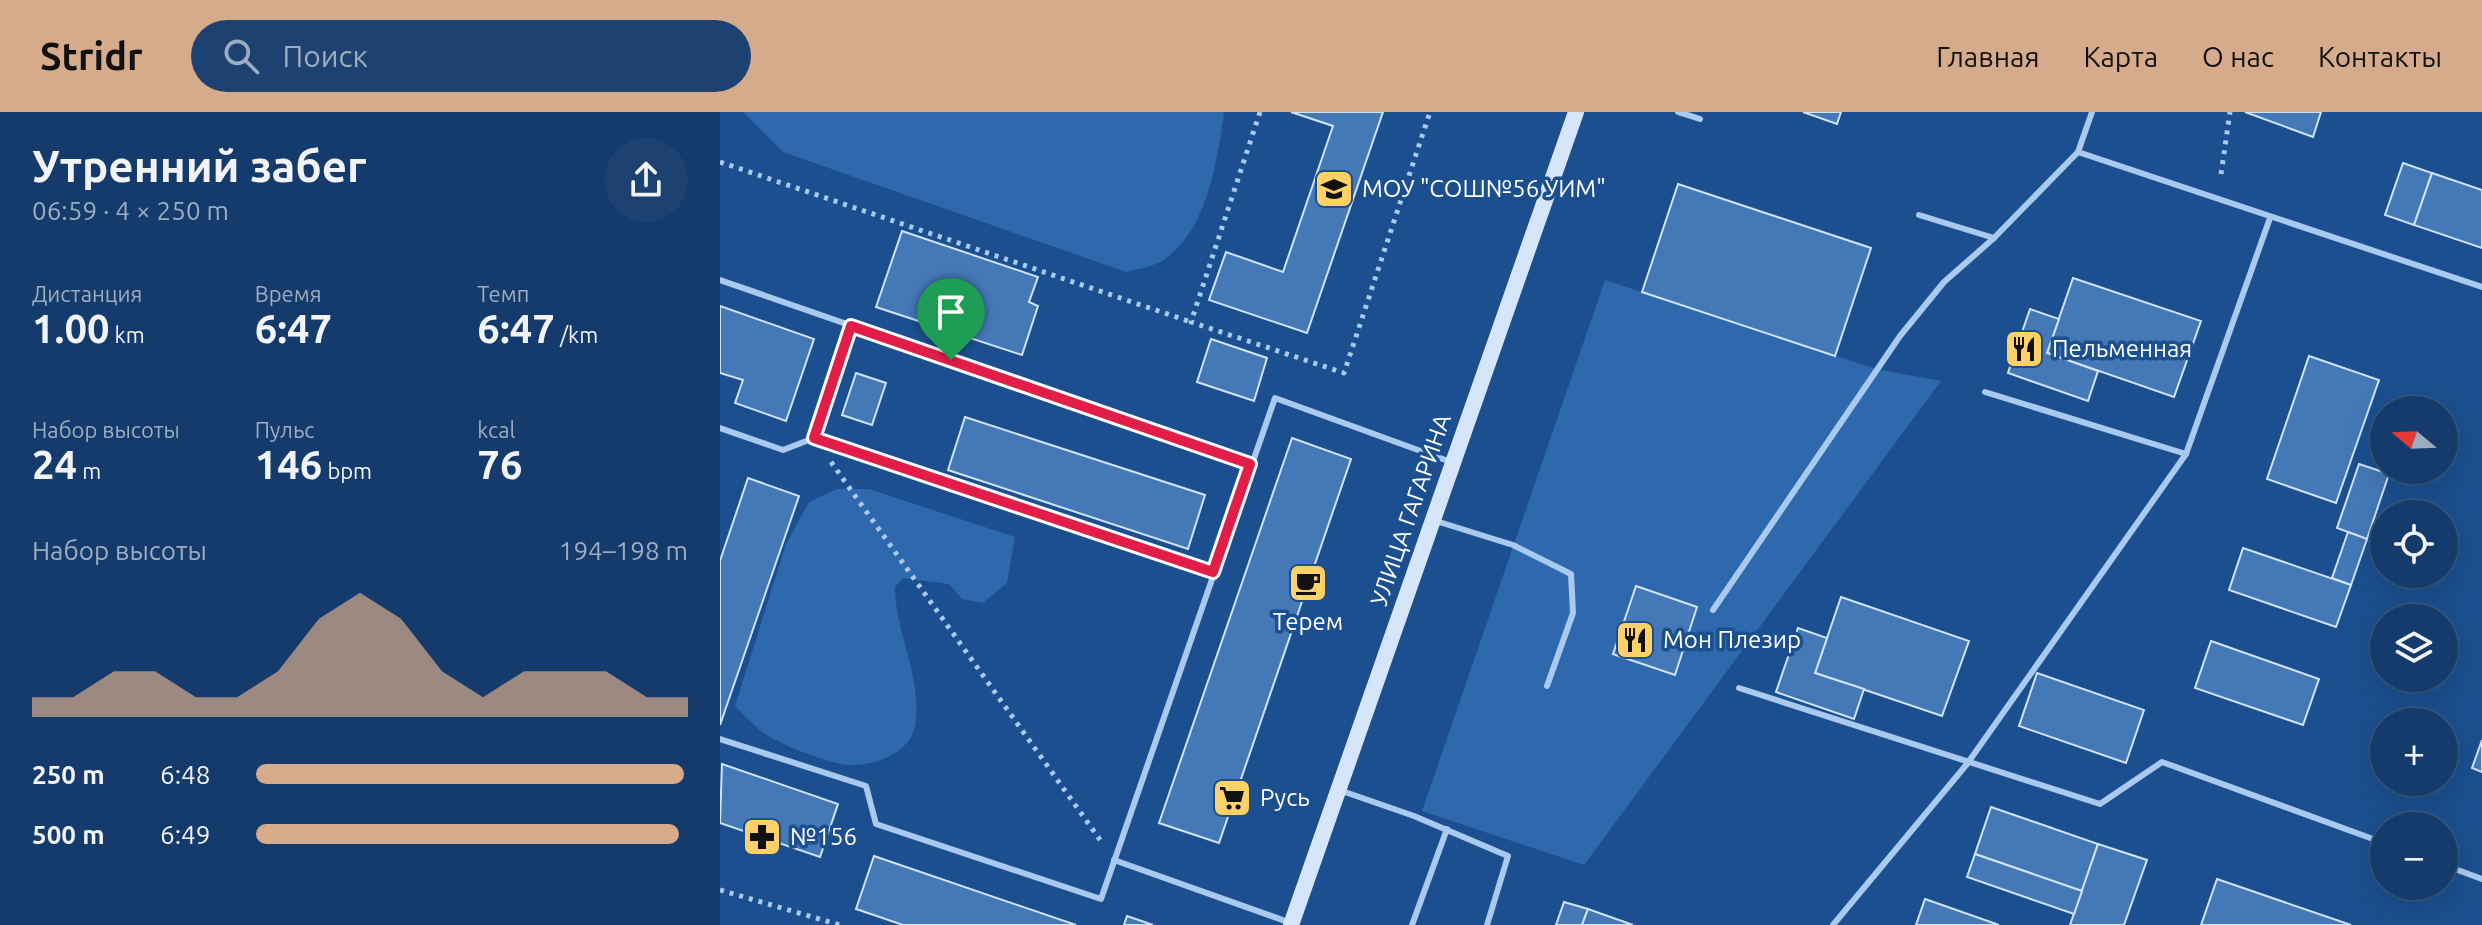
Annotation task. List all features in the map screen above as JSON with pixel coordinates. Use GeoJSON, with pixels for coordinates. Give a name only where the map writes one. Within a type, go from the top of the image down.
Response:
{"type":"FeatureCollection","features":[{"type":"Feature","properties":{"kind":"main road","name":"УЛИЦА ГАГАРИНА"},"geometry":{"type":"LineString","coordinates":[[1291,924],[1576,112]]}},
{"type":"Feature","properties":{"kind":"lane"},"geometry":{"type":"LineString","coordinates":[[1678,112],[1700,119]]}},
{"type":"Feature","properties":{"kind":"lane"},"geometry":{"type":"LineString","coordinates":[[1713,610],[1900,336],[1944,282],[1994,238],[2078,152],[2092,112]]}},
{"type":"Feature","properties":{"kind":"lane"},"geometry":{"type":"LineString","coordinates":[[2078,152],[2482,287]]}},
{"type":"Feature","properties":{"kind":"lane"},"geometry":{"type":"LineString","coordinates":[[1919,215],[1994,238]]}},
{"type":"Feature","properties":{"kind":"lane"},"geometry":{"type":"LineString","coordinates":[[1833,925],[1967,764],[2186,454],[2270,218]]}},
{"type":"Feature","properties":{"kind":"lane"},"geometry":{"type":"LineString","coordinates":[[720,280],[1250,464]]}},
{"type":"Feature","properties":{"kind":"lane"},"geometry":{"type":"LineString","coordinates":[[814,438],[851,326]]}},
{"type":"Feature","properties":{"kind":"lane"},"geometry":{"type":"LineString","coordinates":[[1985,392],[2186,454]]}},
{"type":"Feature","properties":{"kind":"lane"},"geometry":{"type":"LineString","coordinates":[[720,739],[866,786],[876,824],[1101,899],[1275,398],[1453,463]]}},
{"type":"Feature","properties":{"kind":"lane"},"geometry":{"type":"LineString","coordinates":[[720,428],[783,450],[814,438],[1213,572]]}},
{"type":"Feature","properties":{"kind":"lane"},"geometry":{"type":"LineString","coordinates":[[1432,520],[1513,545],[1571,574],[1573,613],[1547,686]]}},
{"type":"Feature","properties":{"kind":"lane"},"geometry":{"type":"LineString","coordinates":[[1739,688],[1967,764],[2100,804],[2162,762],[2370,838]]}},
{"type":"Feature","properties":{"kind":"lane"},"geometry":{"type":"LineString","coordinates":[[1338,790],[1447,829],[1508,856],[1487,925]]}},
{"type":"Feature","properties":{"kind":"lane"},"geometry":{"type":"LineString","coordinates":[[1412,925],[1447,829]]}},
{"type":"Feature","properties":{"kind":"lane"},"geometry":{"type":"LineString","coordinates":[[1114,860],[1291,924]]}},
{"type":"Feature","properties":{"kind":"lane"},"geometry":{"type":"LineString","coordinates":[[2458,870],[2482,879]]}},
{"type":"Feature","properties":{"kind":"path"},"geometry":{"type":"LineString","coordinates":[[1191,322],[1260,112]]}},
{"type":"Feature","properties":{"kind":"path"},"geometry":{"type":"LineString","coordinates":[[720,162],[1344,373],[1430,112]]}},
{"type":"Feature","properties":{"kind":"path"},"geometry":{"type":"LineString","coordinates":[[2221,174],[2230,112]]}},
{"type":"Feature","properties":{"kind":"path"},"geometry":{"type":"LineString","coordinates":[[814,438],[1114,860]]}},
{"type":"Feature","properties":{"kind":"path"},"geometry":{"type":"LineString","coordinates":[[720,890],[840,925]]}},
{"type":"Feature","properties":{"kind":"shaded area"},"geometry":{"type":"Polygon","coordinates":[[[743,112],[1224,113],[1213,174],[1200,214],[1190,233],[1162,261],[1126,272],[783,152],[743,112]]]}},
{"type":"Feature","properties":{"kind":"shaded area"},"geometry":{"type":"Polygon","coordinates":[[[1605,280],[1876,369],[1941,381],[1584,865],[1422,811],[1605,280]]]}},
{"type":"Feature","properties":{"kind":"shaded area"},"geometry":{"type":"Polygon","coordinates":[[[837,489],[869,489],[1015,537],[1007,583],[983,603],[962,599],[949,584],[903,578],[895,587],[899,622],[915,690],[915,725],[906,744],[897,752],[875,762],[852,765],[815,756],[772,738],[752,724],[735,706],[786,544],[809,502],[837,489]]]}},
{"type":"Feature","properties":{"kind":"building","name":"МОУ \"СОШ№56 УИМ\""},"geometry":{"type":"Polygon","coordinates":[[[1291,112],[1383,112],[1307,333],[1209,300],[1226,252],[1283,272],[1333,126],[1291,112]]]}},
{"type":"Feature","properties":{"kind":"building"},"geometry":{"type":"Polygon","coordinates":[[[1803,112],[1841,112],[1837,124],[1803,112]]]}},
{"type":"Feature","properties":{"kind":"building"},"geometry":{"type":"Polygon","coordinates":[[[2245,112],[2321,112],[2313,137],[2245,112]]]}},
{"type":"Feature","properties":{"kind":"building"},"geometry":{"type":"Polygon","coordinates":[[[2403,163],[2432,173],[2414,225],[2385,215],[2403,163]]]}},
{"type":"Feature","properties":{"kind":"building"},"geometry":{"type":"Polygon","coordinates":[[[2432,173],[2482,190],[2482,248],[2414,225],[2432,173]]]}},
{"type":"Feature","properties":{"kind":"building"},"geometry":{"type":"Polygon","coordinates":[[[1678,184],[1871,248],[1835,356],[1642,292],[1678,184]]]}},
{"type":"Feature","properties":{"kind":"building"},"geometry":{"type":"Polygon","coordinates":[[[902,231],[1038,277],[1029,302],[1038,306],[1022,355],[876,307],[902,231]]]}},
{"type":"Feature","properties":{"kind":"building"},"geometry":{"type":"Polygon","coordinates":[[[2073,278],[2201,321],[2174,397],[2047,353],[2073,278]]]}},
{"type":"Feature","properties":{"kind":"building"},"geometry":{"type":"Polygon","coordinates":[[[720,306],[814,339],[786,421],[735,403],[743,380],[720,373],[720,306]]]}},
{"type":"Feature","properties":{"kind":"building"},"geometry":{"type":"Polygon","coordinates":[[[2030,309],[2059,319],[2047,353],[2098,371],[2088,401],[2008,373],[2030,309]]]}},
{"type":"Feature","properties":{"kind":"building"},"geometry":{"type":"Polygon","coordinates":[[[1211,339],[1267,358],[1254,401],[1197,382],[1211,339]]]}},
{"type":"Feature","properties":{"kind":"building"},"geometry":{"type":"Polygon","coordinates":[[[2309,356],[2379,380],[2373,396],[2370,396],[2370,406],[2336,503],[2267,479],[2309,356]]]}},
{"type":"Feature","properties":{"kind":"building"},"geometry":{"type":"Polygon","coordinates":[[[856,373],[886,383],[872,425],[842,415],[856,373]]]}},
{"type":"Feature","properties":{"kind":"building"},"geometry":{"type":"Polygon","coordinates":[[[965,417],[1205,495],[1188,549],[948,470],[965,417]]]}},
{"type":"Feature","properties":{"kind":"building"},"geometry":{"type":"Polygon","coordinates":[[[1292,438],[1351,459],[1219,843],[1159,823],[1292,438]]]}},
{"type":"Feature","properties":{"kind":"building"},"geometry":{"type":"Polygon","coordinates":[[[2359,464],[2370,468],[2370,484],[2386,484],[2380,500],[2370,500],[2367,539],[2337,528],[2359,464]]]}},
{"type":"Feature","properties":{"kind":"building"},"geometry":{"type":"Polygon","coordinates":[[[748,478],[799,496],[720,725],[720,561],[748,478]]]}},
{"type":"Feature","properties":{"kind":"building"},"geometry":{"type":"Polygon","coordinates":[[[2348,532],[2367,539],[2351,585],[2332,578],[2348,532]]]}},
{"type":"Feature","properties":{"kind":"building"},"geometry":{"type":"Polygon","coordinates":[[[2243,548],[2351,585],[2336,627],[2229,590],[2243,548]]]}},
{"type":"Feature","properties":{"kind":"building"},"geometry":{"type":"Polygon","coordinates":[[[1636,586],[1697,607],[1675,675],[1613,654],[1636,586]]]}},
{"type":"Feature","properties":{"kind":"building"},"geometry":{"type":"Polygon","coordinates":[[[1841,597],[1969,641],[1942,716],[1815,673],[1841,597]]]}},
{"type":"Feature","properties":{"kind":"building"},"geometry":{"type":"Polygon","coordinates":[[[1798,628],[1827,638],[1815,673],[1864,689],[1854,719],[1776,692],[1798,628]]]}},
{"type":"Feature","properties":{"kind":"building"},"geometry":{"type":"Polygon","coordinates":[[[2211,641],[2319,679],[2303,725],[2195,688],[2211,641]]]}},
{"type":"Feature","properties":{"kind":"building"},"geometry":{"type":"Polygon","coordinates":[[[2037,673],[2144,710],[2126,763],[2019,726],[2037,673]]]}},
{"type":"Feature","properties":{"kind":"building"},"geometry":{"type":"Polygon","coordinates":[[[2482,740],[2482,772],[2472,768],[2482,740]]]}},
{"type":"Feature","properties":{"kind":"building"},"geometry":{"type":"Polygon","coordinates":[[[722,764],[838,804],[820,857],[720,823],[722,764]]]}},
{"type":"Feature","properties":{"kind":"building"},"geometry":{"type":"Polygon","coordinates":[[[1991,807],[2098,844],[2082,891],[1975,854],[1991,807]]]}},
{"type":"Feature","properties":{"kind":"building"},"geometry":{"type":"Polygon","coordinates":[[[2098,844],[2147,860],[2124,925],[2070,925],[2098,844]]]}},
{"type":"Feature","properties":{"kind":"building"},"geometry":{"type":"Polygon","coordinates":[[[1975,854],[2082,891],[2074,914],[1967,877],[1975,854]]]}},
{"type":"Feature","properties":{"kind":"building"},"geometry":{"type":"Polygon","coordinates":[[[874,856],[1076,925],[903,925],[856,909],[874,856]]]}},
{"type":"Feature","properties":{"kind":"building"},"geometry":{"type":"Polygon","coordinates":[[[2217,879],[2351,925],[2201,925],[2217,879]]]}},
{"type":"Feature","properties":{"kind":"building"},"geometry":{"type":"Polygon","coordinates":[[[1925,899],[1999,925],[1916,925],[1925,899]]]}},
{"type":"Feature","properties":{"kind":"building"},"geometry":{"type":"Polygon","coordinates":[[[1564,902],[1588,909],[1582,925],[1556,925],[1564,902]]]}},
{"type":"Feature","properties":{"kind":"building"},"geometry":{"type":"Polygon","coordinates":[[[1588,909],[1633,925],[1582,925],[1588,909]]]}},
{"type":"Feature","properties":{"kind":"building"},"geometry":{"type":"Polygon","coordinates":[[[1127,916],[1153,925],[1124,925],[1127,916]]]}},
{"type":"Feature","properties":{"kind":"place","name":"МОУ \"СОШ№56 УИМ\""},"geometry":{"type":"Point","coordinates":[1334,189]}},
{"type":"Feature","properties":{"kind":"place","name":"Пельменная"},"geometry":{"type":"Point","coordinates":[2024,349]}},
{"type":"Feature","properties":{"kind":"place","name":"Терем"},"geometry":{"type":"Point","coordinates":[1308,583]}},
{"type":"Feature","properties":{"kind":"place","name":"Мон Плезир"},"geometry":{"type":"Point","coordinates":[1635,640]}},
{"type":"Feature","properties":{"kind":"place","name":"Русь"},"geometry":{"type":"Point","coordinates":[1232,798]}},
{"type":"Feature","properties":{"kind":"place","name":"№156"},"geometry":{"type":"Point","coordinates":[762,837]}},
{"type":"Feature","properties":{"kind":"route"},"geometry":{"type":"LineString","coordinates":[[851,326],[951,360],[1250,464],[1213,572],[814,438],[851,326]]}}]}
